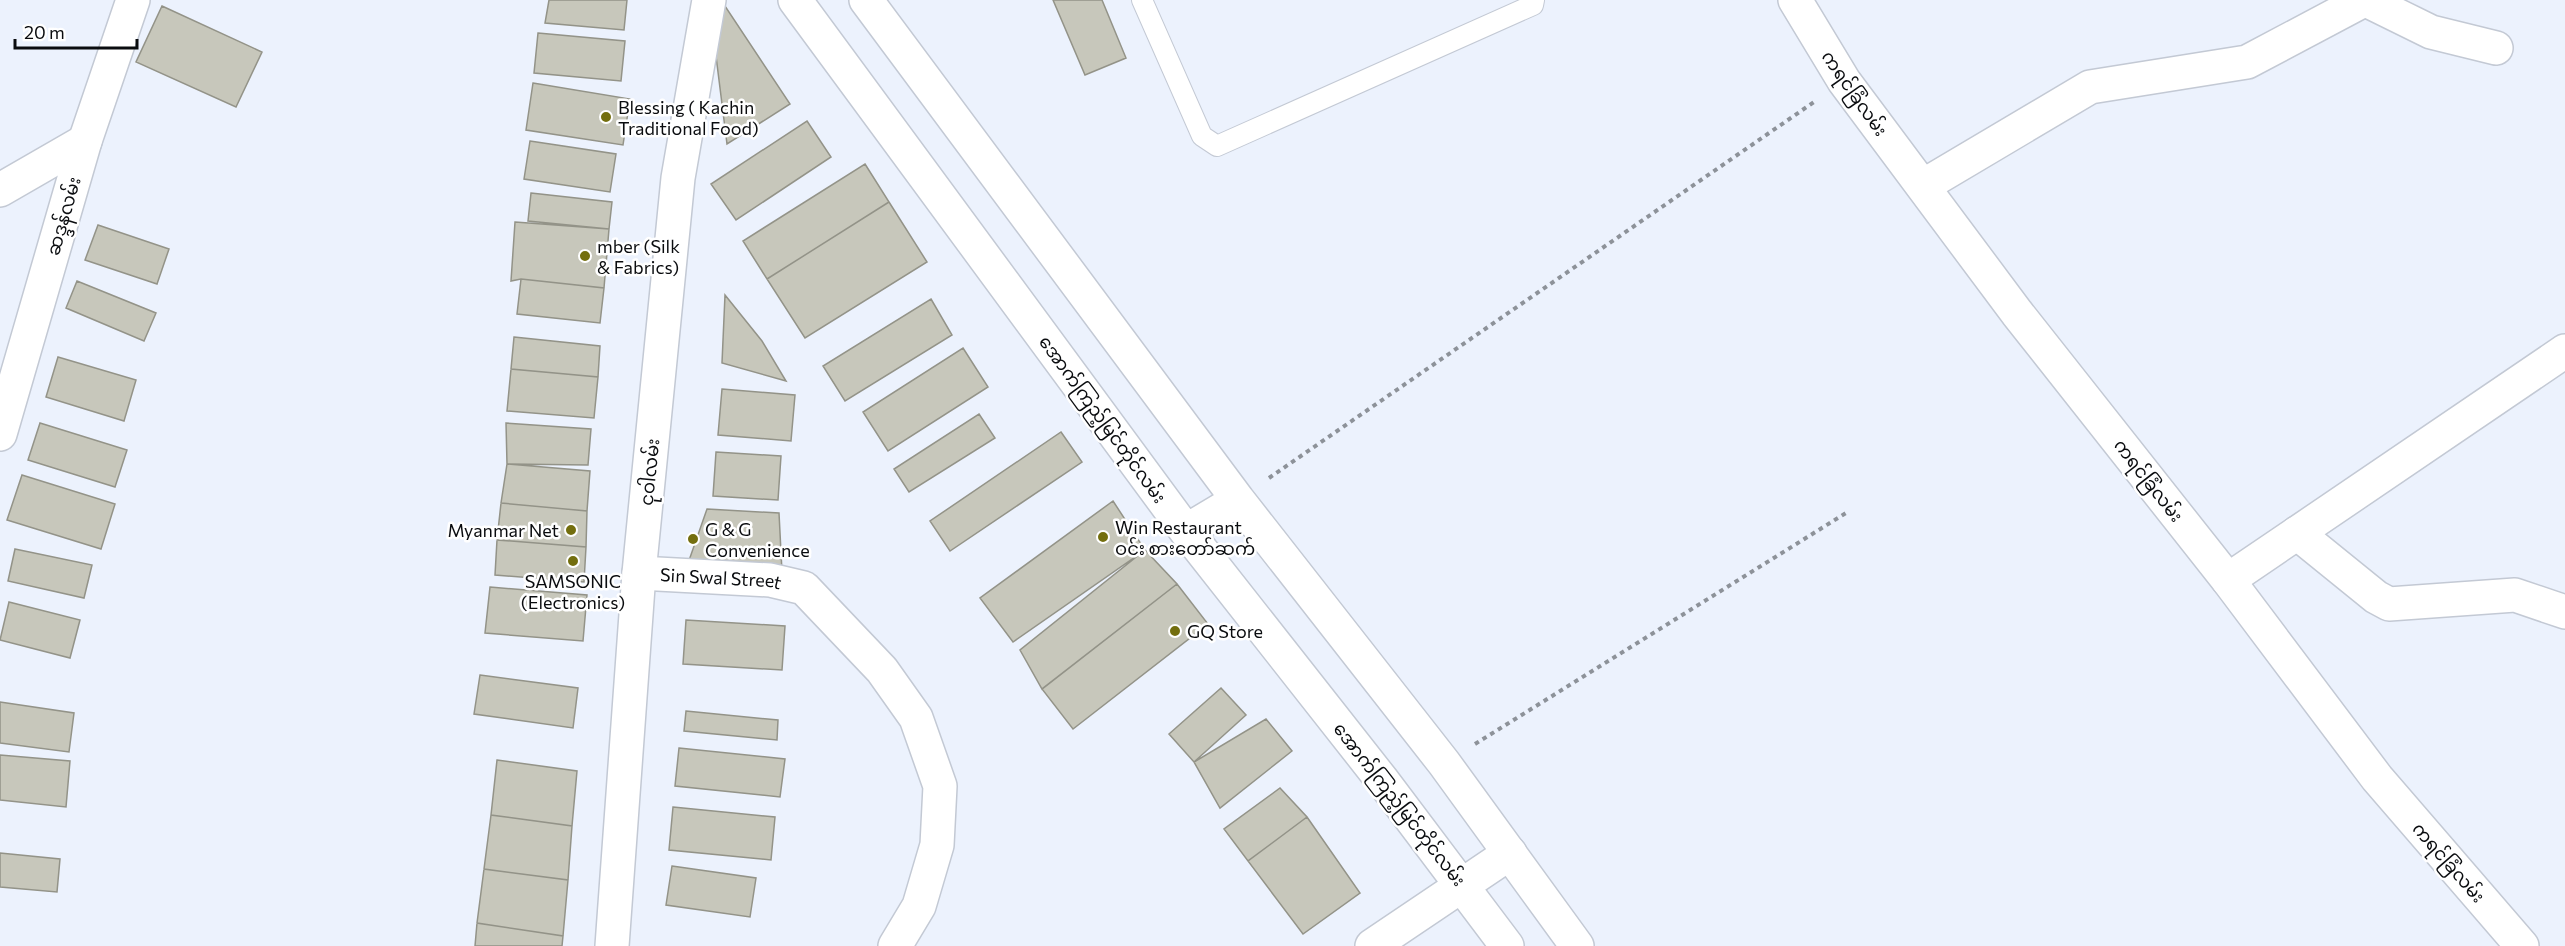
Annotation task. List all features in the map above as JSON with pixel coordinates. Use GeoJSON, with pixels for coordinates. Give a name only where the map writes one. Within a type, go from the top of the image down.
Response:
{"type":"FeatureCollection","features":[{"type":"Feature","properties":{"kind":"street","name":"ဆဒ္ဒန်လမ်း"},"geometry":{"type":"LineString","coordinates":[[0,434],[85,141],[134,0]]}},
{"type":"Feature","properties":{"kind":"street","name":"ငုဝါလမ်း"},"geometry":{"type":"LineString","coordinates":[[612,946],[639,573],[678,178],[709,0]]}},
{"type":"Feature","properties":{"kind":"street","name":"အောက်ကြည့်မြင်တိုင်လမ်း"},"geometry":{"type":"LineString","coordinates":[[795,0],[1186,531],[1507,946]]}},
{"type":"Feature","properties":{"kind":"street"},"geometry":{"type":"LineString","coordinates":[[866,0],[1238,500],[1444,764],[1577,946]]}},
{"type":"Feature","properties":{"kind":"street","name":"ကရင်ခြံလမ်း"},"geometry":{"type":"LineString","coordinates":[[1795,0],[1844,81],[2024,322],[2228,580],[2377,778],[2522,946]]}},
{"type":"Feature","properties":{"kind":"street"},"geometry":{"type":"LineString","coordinates":[[1923,186],[2090,87],[2247,62],[2365,0],[2431,32],[2496,48]]}},
{"type":"Feature","properties":{"kind":"street"},"geometry":{"type":"LineString","coordinates":[[0,190],[85,141]]}},
{"type":"Feature","properties":{"kind":"street"},"geometry":{"type":"LineString","coordinates":[[2228,580],[2565,352]]}},
{"type":"Feature","properties":{"kind":"street"},"geometry":{"type":"LineString","coordinates":[[1186,531],[1238,500]]}},
{"type":"Feature","properties":{"kind":"street"},"geometry":{"type":"LineString","coordinates":[[2296,533],[2376,597],[2389,604],[2515,596],[2565,612]]}},
{"type":"Feature","properties":{"kind":"street","name":"Sin Swal Street"},"geometry":{"type":"LineString","coordinates":[[639,573],[770,580],[815,598],[882,670],[916,718],[940,786],[937,845],[919,906],[895,946]]}},
{"type":"Feature","properties":{"kind":"street"},"geometry":{"type":"LineString","coordinates":[[1372,946],[1510,853]]}},
{"type":"Feature","properties":{"kind":"lane"},"geometry":{"type":"LineString","coordinates":[[1142,0],[1202,136],[1217,146],[1533,5],[1534,0]]}},
{"type":"Feature","properties":{"kind":"path"},"geometry":{"type":"LineString","coordinates":[[1238,500],[1844,81]]}},
{"type":"Feature","properties":{"kind":"path"},"geometry":{"type":"LineString","coordinates":[[1444,764],[1846,513]]}},
{"type":"Feature","properties":{"kind":"building"},"geometry":{"type":"Polygon","coordinates":[[[549,0],[627,0],[624,30],[545,23],[549,0]]]}},
{"type":"Feature","properties":{"kind":"building"},"geometry":{"type":"Polygon","coordinates":[[[709,0],[721,0],[790,104],[727,144],[709,0]]]}},
{"type":"Feature","properties":{"kind":"building"},"geometry":{"type":"Polygon","coordinates":[[[1053,0],[1102,0],[1126,58],[1085,75],[1053,0]]]}},
{"type":"Feature","properties":{"kind":"building"},"geometry":{"type":"Polygon","coordinates":[[[162,6],[262,52],[236,107],[136,62],[162,6]]]}},
{"type":"Feature","properties":{"kind":"building"},"geometry":{"type":"Polygon","coordinates":[[[538,33],[625,41],[621,81],[534,73],[538,33]]]}},
{"type":"Feature","properties":{"kind":"building"},"geometry":{"type":"Polygon","coordinates":[[[533,83],[630,99],[623,145],[526,130],[533,83]]]}},
{"type":"Feature","properties":{"kind":"building"},"geometry":{"type":"Polygon","coordinates":[[[807,121],[831,157],[736,220],[711,184],[807,121]]]}},
{"type":"Feature","properties":{"kind":"building"},"geometry":{"type":"Polygon","coordinates":[[[530,141],[616,154],[610,192],[524,179],[530,141]]]}},
{"type":"Feature","properties":{"kind":"building"},"geometry":{"type":"Polygon","coordinates":[[[865,164],[889,202],[767,279],[743,241],[865,164]]]}},
{"type":"Feature","properties":{"kind":"building"},"geometry":{"type":"Polygon","coordinates":[[[531,193],[612,202],[609,229],[528,221],[531,193]]]}},
{"type":"Feature","properties":{"kind":"building"},"geometry":{"type":"Polygon","coordinates":[[[889,202],[927,262],[805,338],[767,279],[889,202]]]}},
{"type":"Feature","properties":{"kind":"building"},"geometry":{"type":"Polygon","coordinates":[[[515,222],[609,229],[604,288],[521,279],[511,281],[515,222]]]}},
{"type":"Feature","properties":{"kind":"building"},"geometry":{"type":"Polygon","coordinates":[[[98,225],[169,249],[157,284],[85,260],[98,225]]]}},
{"type":"Feature","properties":{"kind":"building"},"geometry":{"type":"Polygon","coordinates":[[[521,279],[604,288],[600,323],[517,314],[521,279]]]}},
{"type":"Feature","properties":{"kind":"building"},"geometry":{"type":"Polygon","coordinates":[[[77,281],[156,313],[144,341],[66,308],[77,281]]]}},
{"type":"Feature","properties":{"kind":"building"},"geometry":{"type":"Polygon","coordinates":[[[725,295],[762,341],[786,381],[722,363],[725,295]]]}},
{"type":"Feature","properties":{"kind":"building"},"geometry":{"type":"Polygon","coordinates":[[[931,299],[952,335],[845,401],[823,366],[931,299]]]}},
{"type":"Feature","properties":{"kind":"building"},"geometry":{"type":"Polygon","coordinates":[[[514,337],[600,346],[598,377],[511,369],[514,337]]]}},
{"type":"Feature","properties":{"kind":"building"},"geometry":{"type":"Polygon","coordinates":[[[963,348],[988,387],[888,451],[863,412],[963,348]]]}},
{"type":"Feature","properties":{"kind":"building"},"geometry":{"type":"Polygon","coordinates":[[[58,357],[136,380],[124,421],[46,397],[58,357]]]}},
{"type":"Feature","properties":{"kind":"building"},"geometry":{"type":"Polygon","coordinates":[[[511,369],[598,377],[594,418],[507,411],[511,369]]]}},
{"type":"Feature","properties":{"kind":"building"},"geometry":{"type":"Polygon","coordinates":[[[722,389],[795,395],[791,441],[718,435],[722,389]]]}},
{"type":"Feature","properties":{"kind":"building"},"geometry":{"type":"Polygon","coordinates":[[[979,414],[995,438],[909,492],[894,469],[979,414]]]}},
{"type":"Feature","properties":{"kind":"building"},"geometry":{"type":"Polygon","coordinates":[[[40,423],[127,450],[115,487],[28,460],[40,423]]]}},
{"type":"Feature","properties":{"kind":"building"},"geometry":{"type":"Polygon","coordinates":[[[506,423],[591,429],[588,465],[507,464],[506,423]]]}},
{"type":"Feature","properties":{"kind":"building"},"geometry":{"type":"Polygon","coordinates":[[[1061,432],[1082,462],[950,551],[930,521],[1061,432]]]}},
{"type":"Feature","properties":{"kind":"building"},"geometry":{"type":"Polygon","coordinates":[[[716,452],[781,456],[778,500],[713,496],[716,452]]]}},
{"type":"Feature","properties":{"kind":"building"},"geometry":{"type":"Polygon","coordinates":[[[507,464],[590,471],[587,511],[501,503],[507,464]]]}},
{"type":"Feature","properties":{"kind":"building"},"geometry":{"type":"Polygon","coordinates":[[[22,475],[115,504],[101,549],[7,520],[22,475]]]}},
{"type":"Feature","properties":{"kind":"building"},"geometry":{"type":"Polygon","coordinates":[[[1113,501],[1145,550],[1013,642],[980,598],[1113,501]]]}},
{"type":"Feature","properties":{"kind":"building"},"geometry":{"type":"Polygon","coordinates":[[[501,503],[587,511],[586,547],[497,540],[501,503]]]}},
{"type":"Feature","properties":{"kind":"building"},"geometry":{"type":"Polygon","coordinates":[[[707,509],[779,513],[782,572],[686,569],[707,509]]]}},
{"type":"Feature","properties":{"kind":"building"},"geometry":{"type":"Polygon","coordinates":[[[497,540],[586,547],[584,582],[495,575],[497,540]]]}},
{"type":"Feature","properties":{"kind":"building"},"geometry":{"type":"Polygon","coordinates":[[[15,549],[92,565],[84,598],[8,581],[15,549]]]}},
{"type":"Feature","properties":{"kind":"building"},"geometry":{"type":"Polygon","coordinates":[[[1145,550],[1177,584],[1042,689],[1020,650],[1145,550]]]}},
{"type":"Feature","properties":{"kind":"building"},"geometry":{"type":"Polygon","coordinates":[[[1177,584],[1208,624],[1073,729],[1042,689],[1177,584]]]}},
{"type":"Feature","properties":{"kind":"building"},"geometry":{"type":"Polygon","coordinates":[[[490,587],[587,595],[583,641],[485,633],[490,587]]]}},
{"type":"Feature","properties":{"kind":"building"},"geometry":{"type":"Polygon","coordinates":[[[9,602],[80,620],[70,658],[0,640],[9,602]]]}},
{"type":"Feature","properties":{"kind":"building"},"geometry":{"type":"Polygon","coordinates":[[[686,620],[785,626],[782,670],[683,664],[686,620]]]}},
{"type":"Feature","properties":{"kind":"building"},"geometry":{"type":"Polygon","coordinates":[[[480,675],[578,688],[573,728],[474,714],[480,675]]]}},
{"type":"Feature","properties":{"kind":"building"},"geometry":{"type":"Polygon","coordinates":[[[1221,688],[1246,715],[1194,762],[1169,734],[1221,688]]]}},
{"type":"Feature","properties":{"kind":"building"},"geometry":{"type":"Polygon","coordinates":[[[0,702],[74,713],[69,752],[0,743],[0,702]]]}},
{"type":"Feature","properties":{"kind":"building"},"geometry":{"type":"Polygon","coordinates":[[[686,711],[778,720],[777,740],[684,731],[686,711]]]}},
{"type":"Feature","properties":{"kind":"building"},"geometry":{"type":"Polygon","coordinates":[[[1266,719],[1292,751],[1220,808],[1194,762],[1266,719]]]}},
{"type":"Feature","properties":{"kind":"building"},"geometry":{"type":"Polygon","coordinates":[[[679,748],[785,759],[780,797],[675,786],[679,748]]]}},
{"type":"Feature","properties":{"kind":"building"},"geometry":{"type":"Polygon","coordinates":[[[0,755],[70,761],[66,807],[0,800],[0,755]]]}},
{"type":"Feature","properties":{"kind":"building"},"geometry":{"type":"Polygon","coordinates":[[[497,760],[577,771],[572,826],[491,815],[497,760]]]}},
{"type":"Feature","properties":{"kind":"building"},"geometry":{"type":"Polygon","coordinates":[[[1280,788],[1307,817],[1248,861],[1224,829],[1280,788]]]}},
{"type":"Feature","properties":{"kind":"building"},"geometry":{"type":"Polygon","coordinates":[[[673,807],[775,817],[771,860],[669,850],[673,807]]]}},
{"type":"Feature","properties":{"kind":"building"},"geometry":{"type":"Polygon","coordinates":[[[491,815],[572,826],[568,880],[484,869],[491,815]]]}},
{"type":"Feature","properties":{"kind":"building"},"geometry":{"type":"Polygon","coordinates":[[[1307,817],[1360,893],[1303,934],[1248,861],[1307,817]]]}},
{"type":"Feature","properties":{"kind":"building"},"geometry":{"type":"Polygon","coordinates":[[[0,853],[60,859],[57,892],[0,887],[0,853]]]}},
{"type":"Feature","properties":{"kind":"building"},"geometry":{"type":"Polygon","coordinates":[[[672,866],[756,878],[750,917],[666,905],[672,866]]]}},
{"type":"Feature","properties":{"kind":"building"},"geometry":{"type":"Polygon","coordinates":[[[484,869],[568,880],[563,936],[477,923],[484,869]]]}},
{"type":"Feature","properties":{"kind":"building"},"geometry":{"type":"Polygon","coordinates":[[[477,923],[563,936],[562,946],[475,946],[477,923]]]}},
{"type":"Feature","properties":{"kind":"place","name":"Blessing ( Kachin Traditional Food)"},"geometry":{"type":"Point","coordinates":[606,117]}},
{"type":"Feature","properties":{"kind":"place","name":"mber (Silk & Fabrics)"},"geometry":{"type":"Point","coordinates":[585,256]}},
{"type":"Feature","properties":{"kind":"place","name":"Myanmar Net"},"geometry":{"type":"Point","coordinates":[571,530]}},
{"type":"Feature","properties":{"kind":"place","name":"Win Restaurant ဝင်း စားတော်ဆက်"},"geometry":{"type":"Point","coordinates":[1103,537]}},
{"type":"Feature","properties":{"kind":"place","name":"G & G Convenience"},"geometry":{"type":"Point","coordinates":[693,539]}},
{"type":"Feature","properties":{"kind":"place","name":"SAMSONIC (Electronics)"},"geometry":{"type":"Point","coordinates":[573,561]}},
{"type":"Feature","properties":{"kind":"place","name":"GQ Store"},"geometry":{"type":"Point","coordinates":[1175,631]}}]}
